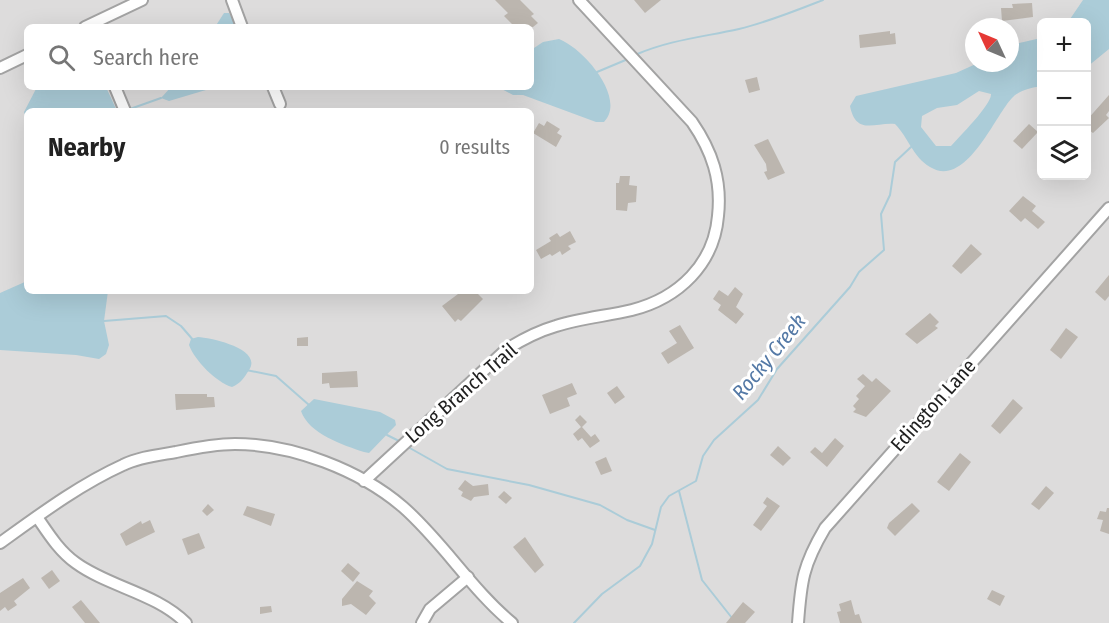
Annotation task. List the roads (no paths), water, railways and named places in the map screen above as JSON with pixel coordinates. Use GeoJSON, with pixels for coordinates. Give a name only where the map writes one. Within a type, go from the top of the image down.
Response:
{"type":"FeatureCollection","features":[{"type":"Feature","properties":{"kind":"street"},"geometry":{"type":"LineString","coordinates":[[93,24],[142,0]]}},
{"type":"Feature","properties":{"kind":"street"},"geometry":{"type":"LineString","coordinates":[[232,0],[241,24]]}},
{"type":"Feature","properties":{"kind":"street","name":"Long Branch Trail"},"geometry":{"type":"LineString","coordinates":[[364,481],[507,348],[532,334],[558,325],[634,309],[655,301],[693,277],[708,255],[717,231],[720,203],[713,160],[707,144],[692,122],[579,0]]}},
{"type":"Feature","properties":{"kind":"street"},"geometry":{"type":"LineString","coordinates":[[0,68],[24,56]]}},
{"type":"Feature","properties":{"kind":"street"},"geometry":{"type":"LineString","coordinates":[[116,90],[124,108]]}},
{"type":"Feature","properties":{"kind":"street"},"geometry":{"type":"LineString","coordinates":[[274,90],[280,104]]}},
{"type":"Feature","properties":{"kind":"street","name":"Edington Lane"},"geometry":{"type":"LineString","coordinates":[[798,623],[802,577],[809,555],[825,528],[1109,208]]}},
{"type":"Feature","properties":{"kind":"street"},"geometry":{"type":"LineString","coordinates":[[0,543],[83,486],[125,464],[156,455],[235,444],[298,454],[364,481],[406,510],[468,577],[486,600],[512,623]]}},
{"type":"Feature","properties":{"kind":"street"},"geometry":{"type":"LineString","coordinates":[[36,517],[75,563],[154,602],[186,623]]}},
{"type":"Feature","properties":{"kind":"street"},"geometry":{"type":"LineString","coordinates":[[422,623],[430,609],[468,577]]}},
{"type":"Feature","properties":{"kind":"water"},"geometry":{"type":"Polygon","coordinates":[[[1083,0],[1109,0],[1109,49],[1091,64],[1091,18],[1071,18],[1083,0]]]}},
{"type":"Feature","properties":{"kind":"water"},"geometry":{"type":"Polygon","coordinates":[[[224,13],[229,13],[235,24],[217,24],[224,13]]]}},
{"type":"Feature","properties":{"kind":"water"},"geometry":{"type":"Polygon","coordinates":[[[559,39],[569,44],[590,63],[599,75],[610,100],[610,112],[604,122],[596,122],[504,90],[534,90],[534,48],[543,42],[559,39]]]}},
{"type":"Feature","properties":{"kind":"water"},"geometry":{"type":"Polygon","coordinates":[[[1037,39],[1037,87],[1015,95],[978,148],[967,160],[955,168],[943,171],[924,163],[895,124],[867,126],[857,121],[853,115],[850,106],[856,96],[965,69],[965,72],[1019,72],[1019,43],[1037,39]],[[979,91],[957,105],[937,108],[922,116],[921,127],[936,146],[951,146],[990,99],[991,94],[979,91]]]}},
{"type":"Feature","properties":{"kind":"water"},"geometry":{"type":"Polygon","coordinates":[[[35,90],[107,90],[116,108],[26,108],[35,90]]]}},
{"type":"Feature","properties":{"kind":"water"},"geometry":{"type":"Polygon","coordinates":[[[168,90],[206,90],[169,101],[161,98],[168,90]]]}},
{"type":"Feature","properties":{"kind":"water"},"geometry":{"type":"Polygon","coordinates":[[[24,282],[24,294],[108,294],[104,321],[109,345],[106,354],[99,359],[76,355],[0,350],[0,293],[24,282]]]}},
{"type":"Feature","properties":{"kind":"water"},"geometry":{"type":"Polygon","coordinates":[[[198,337],[224,342],[249,356],[251,363],[244,378],[232,387],[213,376],[201,364],[189,345],[191,339],[198,337]]]}},
{"type":"Feature","properties":{"kind":"water"},"geometry":{"type":"Polygon","coordinates":[[[314,399],[380,412],[395,420],[396,425],[369,453],[364,452],[346,446],[311,426],[301,411],[314,399]]]}},
{"type":"Feature","properties":{"kind":"waterway"},"geometry":{"type":"LineString","coordinates":[[635,55],[673,42],[750,26],[823,0]]}},
{"type":"Feature","properties":{"kind":"waterway"},"geometry":{"type":"LineString","coordinates":[[597,72],[628,59]]}},
{"type":"Feature","properties":{"kind":"waterway"},"geometry":{"type":"LineString","coordinates":[[133,108],[161,98]]}},
{"type":"Feature","properties":{"kind":"waterway","name":"Rocky Creek"},"geometry":{"type":"LineString","coordinates":[[574,623],[602,594],[640,566],[652,544],[661,507],[669,496],[696,481],[703,456],[714,440],[758,400],[777,369],[850,287],[859,272],[884,250],[881,214],[890,195],[895,162],[911,147]]}},
{"type":"Feature","properties":{"kind":"waterway"},"geometry":{"type":"LineString","coordinates":[[104,321],[166,316],[181,326],[194,341]]}},
{"type":"Feature","properties":{"kind":"waterway"},"geometry":{"type":"LineString","coordinates":[[246,370],[276,376],[309,405]]}},
{"type":"Feature","properties":{"kind":"waterway"},"geometry":{"type":"LineString","coordinates":[[387,435],[401,442]]}},
{"type":"Feature","properties":{"kind":"waterway"},"geometry":{"type":"LineString","coordinates":[[408,447],[447,469],[529,485],[600,505],[627,520],[655,530]]}},
{"type":"Feature","properties":{"kind":"waterway"},"geometry":{"type":"LineString","coordinates":[[679,491],[702,580],[732,618]]}}]}
